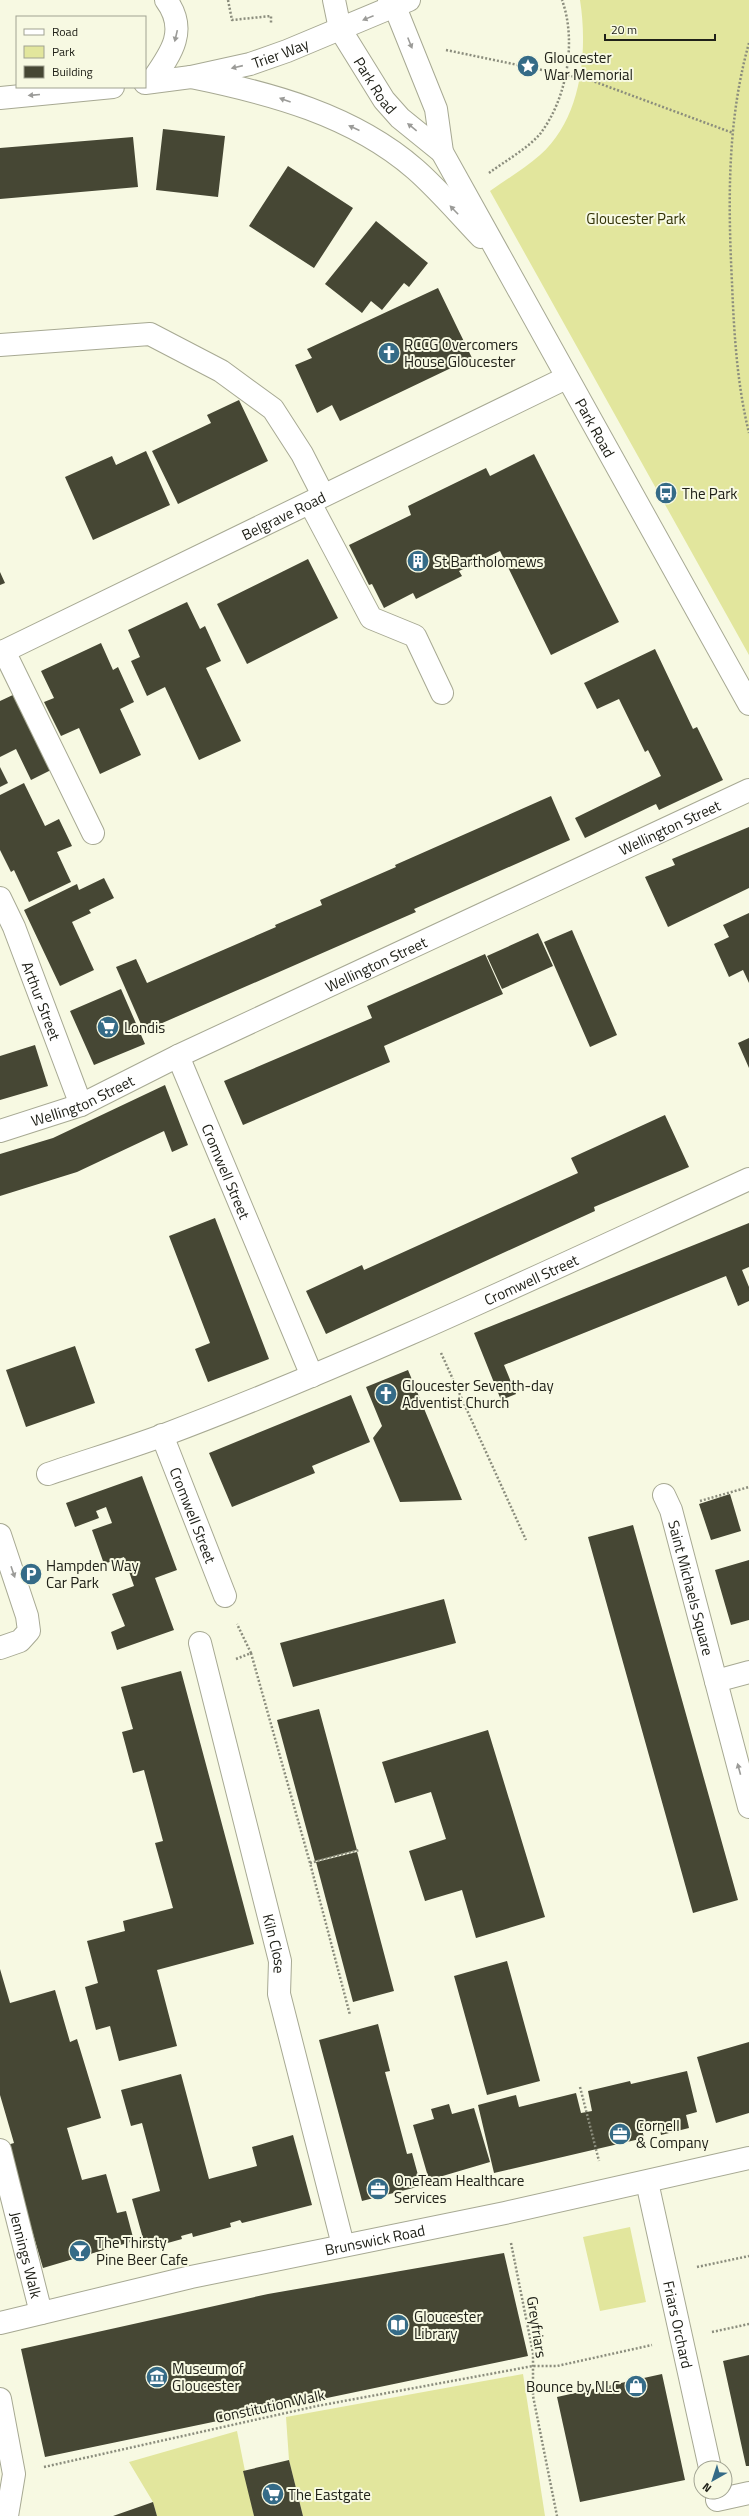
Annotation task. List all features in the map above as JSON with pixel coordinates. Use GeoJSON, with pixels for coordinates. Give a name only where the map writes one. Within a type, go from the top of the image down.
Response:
{"type":"FeatureCollection","features":[{"type":"Feature","properties":{"kind":"street"},"geometry":{"type":"LineString","coordinates":[[148,83],[172,52],[178,31],[174,10],[166,0]]}},
{"type":"Feature","properties":{"kind":"street","name":"Park Road"},"geometry":{"type":"LineString","coordinates":[[334,0],[340,29],[384,100],[400,118],[442,152],[566,378],[749,704]]}},
{"type":"Feature","properties":{"kind":"street","name":"Trier Way"},"geometry":{"type":"LineString","coordinates":[[148,83],[191,77],[250,64],[340,29],[398,2]]}},
{"type":"Feature","properties":{"kind":"street","name":"Park Road"},"geometry":{"type":"LineString","coordinates":[[398,2],[410,43],[436,109],[442,152]]}},
{"type":"Feature","properties":{"kind":"street"},"geometry":{"type":"LineString","coordinates":[[191,77],[258,90],[313,110],[360,131],[414,169],[501,258]]}},
{"type":"Feature","properties":{"kind":"street"},"geometry":{"type":"LineString","coordinates":[[0,98],[103,88]]}},
{"type":"Feature","properties":{"kind":"street"},"geometry":{"type":"LineString","coordinates":[[0,345],[150,334],[221,370],[273,409],[302,454],[317,499],[371,618],[415,636],[442,693]]}},
{"type":"Feature","properties":{"kind":"street","name":"Belgrave Road"},"geometry":{"type":"LineString","coordinates":[[2,652],[566,378]]}},
{"type":"Feature","properties":{"kind":"street"},"geometry":{"type":"LineString","coordinates":[[2,652],[93,834]]}},
{"type":"Feature","properties":{"kind":"street","name":"Wellington Street"},"geometry":{"type":"LineString","coordinates":[[0,1131],[81,1105],[178,1056],[749,790]]}},
{"type":"Feature","properties":{"kind":"street","name":"Arthur Street"},"geometry":{"type":"LineString","coordinates":[[0,898],[14,927],[81,1105]]}},
{"type":"Feature","properties":{"kind":"street","name":"Cromwell Street"},"geometry":{"type":"LineString","coordinates":[[178,1056],[312,1376]]}},
{"type":"Feature","properties":{"kind":"street","name":"Cromwell Street"},"geometry":{"type":"LineString","coordinates":[[48,1474],[162,1435],[312,1376],[429,1326],[749,1179]]}},
{"type":"Feature","properties":{"kind":"street","name":"Cromwell Street"},"geometry":{"type":"LineString","coordinates":[[162,1435],[224,1596]]}},
{"type":"Feature","properties":{"kind":"street","name":"Saint Michaels Square"},"geometry":{"type":"LineString","coordinates":[[667,1502],[749,1806]]}},
{"type":"Feature","properties":{"kind":"street"},"geometry":{"type":"LineString","coordinates":[[0,1536],[27,1616],[29,1631],[20,1641],[0,1648]]}},
{"type":"Feature","properties":{"kind":"street","name":"Kiln Close"},"geometry":{"type":"LineString","coordinates":[[200,1643],[280,1961],[278,1994],[343,2245]]}},
{"type":"Feature","properties":{"kind":"street"},"geometry":{"type":"LineString","coordinates":[[716,1681],[749,1672]]}},
{"type":"Feature","properties":{"kind":"street","name":"Jennings Walk"},"geometry":{"type":"LineString","coordinates":[[0,2150],[41,2313]]}},
{"type":"Feature","properties":{"kind":"street","name":"Brunswick Road"},"geometry":{"type":"LineString","coordinates":[[0,2323],[191,2277],[505,2213],[749,2158]]}},
{"type":"Feature","properties":{"kind":"street","name":"Friars Orchard"},"geometry":{"type":"LineString","coordinates":[[647,2182],[708,2460]]}},
{"type":"Feature","properties":{"kind":"street"},"geometry":{"type":"LineString","coordinates":[[0,2399],[14,2474],[5,2509]]}},
{"type":"Feature","properties":{"kind":"street"},"geometry":{"type":"LineString","coordinates":[[718,2503],[749,2493]]}},
{"type":"Feature","properties":{"kind":"path"},"geometry":{"type":"LineString","coordinates":[[464,190],[515,154],[539,134],[556,108],[565,73],[570,41],[566,12],[562,0]]}},
{"type":"Feature","properties":{"kind":"path"},"geometry":{"type":"LineString","coordinates":[[410,43],[565,73],[590,80],[732,134]]}},
{"type":"Feature","properties":{"kind":"path"},"geometry":{"type":"LineString","coordinates":[[749,43],[741,72],[732,134],[729,183],[734,336],[744,411],[749,433]]}},
{"type":"Feature","properties":{"kind":"path"},"geometry":{"type":"LineString","coordinates":[[429,1326],[526,1540]]}},
{"type":"Feature","properties":{"kind":"path"},"geometry":{"type":"LineString","coordinates":[[667,1502],[749,1487]]}},
{"type":"Feature","properties":{"kind":"path"},"geometry":{"type":"LineString","coordinates":[[224,1596],[251,1653],[310,1864],[350,2015]]}},
{"type":"Feature","properties":{"kind":"path"},"geometry":{"type":"LineString","coordinates":[[208,1671],[251,1653]]}},
{"type":"Feature","properties":{"kind":"path"},"geometry":{"type":"LineString","coordinates":[[310,1864],[359,1850]]}},
{"type":"Feature","properties":{"kind":"path"},"geometry":{"type":"LineString","coordinates":[[580,2087],[606,2191]]}},
{"type":"Feature","properties":{"kind":"path","name":"Greyfriars"},"geometry":{"type":"LineString","coordinates":[[505,2213],[533,2353],[533,2396],[557,2516]]}},
{"type":"Feature","properties":{"kind":"path"},"geometry":{"type":"LineString","coordinates":[[667,2274],[749,2256]]}},
{"type":"Feature","properties":{"kind":"path","name":"Constitution Walk"},"geometry":{"type":"LineString","coordinates":[[14,2474],[317,2406],[533,2366],[558,2366],[749,2324]]}},
{"type":"Feature","properties":{"kind":"green space","name":"Gloucester Park"},"geometry":{"type":"Polygon","coordinates":[[[580,0],[749,0],[749,655],[490,191],[540,155],[554,140],[565,122],[579,83],[582,62],[583,41],[580,0]]]}},
{"type":"Feature","properties":{"kind":"green space"},"geometry":{"type":"Polygon","coordinates":[[[630,2227],[646,2302],[600,2311],[583,2237],[630,2227]]]}},
{"type":"Feature","properties":{"kind":"green space"},"geometry":{"type":"Polygon","coordinates":[[[523,2374],[545,2516],[303,2516],[289,2460],[286,2417],[523,2374]]]}},
{"type":"Feature","properties":{"kind":"green space"},"geometry":{"type":"Polygon","coordinates":[[[237,2431],[254,2516],[157,2516],[153,2502],[129,2462],[237,2431]]]}},
{"type":"Feature","properties":{"kind":"building"},"geometry":{"type":"Polygon","coordinates":[[[163,129],[225,136],[218,197],[156,190],[163,129]]]}},
{"type":"Feature","properties":{"kind":"building"},"geometry":{"type":"Polygon","coordinates":[[[133,137],[138,187],[0,199],[0,148],[133,137]]]}},
{"type":"Feature","properties":{"kind":"building"},"geometry":{"type":"Polygon","coordinates":[[[288,166],[353,208],[314,268],[249,226],[288,166]]]}},
{"type":"Feature","properties":{"kind":"building"},"geometry":{"type":"Polygon","coordinates":[[[376,221],[428,263],[409,287],[404,283],[382,310],[371,301],[362,313],[325,284],[376,221]]]}},
{"type":"Feature","properties":{"kind":"building","name":"RCCG Overcomers House Gloucester"},"geometry":{"type":"Polygon","coordinates":[[[438,288],[472,358],[340,421],[332,405],[317,413],[295,365],[312,358],[307,349],[438,288]]]}},
{"type":"Feature","properties":{"kind":"building"},"geometry":{"type":"Polygon","coordinates":[[[239,400],[268,461],[178,504],[152,451],[211,423],[207,415],[239,400]]]}},
{"type":"Feature","properties":{"kind":"building"},"geometry":{"type":"Polygon","coordinates":[[[146,451],[170,505],[93,540],[65,477],[112,456],[116,465],[146,451]]]}},
{"type":"Feature","properties":{"kind":"building","name":"St Bartholomews"},"geometry":{"type":"Polygon","coordinates":[[[534,454],[619,622],[551,655],[500,551],[459,571],[462,576],[416,599],[413,593],[384,608],[372,584],[369,585],[349,545],[411,515],[408,506],[486,468],[490,476],[534,454]]]}},
{"type":"Feature","properties":{"kind":"building"},"geometry":{"type":"Polygon","coordinates":[[[308,559],[338,618],[247,664],[217,604],[308,559]]]}},
{"type":"Feature","properties":{"kind":"building"},"geometry":{"type":"Polygon","coordinates":[[[0,572],[5,583],[0,585],[0,572]]]}},
{"type":"Feature","properties":{"kind":"building"},"geometry":{"type":"Polygon","coordinates":[[[187,602],[200,629],[205,626],[221,661],[206,668],[241,741],[199,760],[165,687],[147,696],[131,661],[140,657],[128,630],[187,602]]]}},
{"type":"Feature","properties":{"kind":"building"},"geometry":{"type":"Polygon","coordinates":[[[101,643],[113,670],[118,667],[134,702],[120,709],[141,755],[100,774],[79,728],[61,736],[44,702],[54,698],[41,671],[101,643]]]}},
{"type":"Feature","properties":{"kind":"building"},"geometry":{"type":"Polygon","coordinates":[[[655,649],[693,729],[697,727],[723,780],[659,810],[656,804],[585,838],[575,818],[661,776],[648,750],[645,752],[619,699],[597,709],[584,683],[655,649]]]}},
{"type":"Feature","properties":{"kind":"building"},"geometry":{"type":"Polygon","coordinates":[[[15,694],[51,770],[31,780],[16,749],[0,757],[0,701],[15,694]]]}},
{"type":"Feature","properties":{"kind":"building"},"geometry":{"type":"Polygon","coordinates":[[[0,767],[8,783],[0,787],[0,767]]]}},
{"type":"Feature","properties":{"kind":"building"},"geometry":{"type":"Polygon","coordinates":[[[24,783],[45,826],[59,819],[72,846],[57,852],[71,882],[29,902],[14,870],[11,872],[0,850],[0,795],[24,783]]]}},
{"type":"Feature","properties":{"kind":"building"},"geometry":{"type":"Polygon","coordinates":[[[551,796],[570,840],[414,909],[416,912],[144,1031],[116,967],[136,959],[147,983],[276,927],[275,925],[322,905],[320,900],[551,796]]]}},
{"type":"Feature","properties":{"kind":"building"},"geometry":{"type":"Polygon","coordinates":[[[749,827],[749,888],[668,927],[645,877],[675,865],[672,859],[749,827]]]}},
{"type":"Feature","properties":{"kind":"building"},"geometry":{"type":"Polygon","coordinates":[[[104,878],[114,898],[89,910],[91,913],[72,922],[94,970],[60,986],[24,910],[77,884],[79,890],[104,878]]]}},
{"type":"Feature","properties":{"kind":"building"},"geometry":{"type":"Polygon","coordinates":[[[749,913],[749,983],[743,970],[729,977],[714,944],[729,937],[723,925],[749,913]]]}},
{"type":"Feature","properties":{"kind":"building"},"geometry":{"type":"Polygon","coordinates":[[[572,930],[617,1035],[590,1047],[544,942],[572,930]]]}},
{"type":"Feature","properties":{"kind":"building"},"geometry":{"type":"Polygon","coordinates":[[[538,933],[553,966],[502,989],[487,956],[538,933]]]}},
{"type":"Feature","properties":{"kind":"building"},"geometry":{"type":"Polygon","coordinates":[[[485,954],[503,994],[384,1046],[390,1062],[243,1125],[224,1081],[372,1018],[367,1006],[485,954]]]}},
{"type":"Feature","properties":{"kind":"building","name":"Londis"},"geometry":{"type":"Polygon","coordinates":[[[121,989],[145,1044],[94,1065],[70,1011],[121,989]]]}},
{"type":"Feature","properties":{"kind":"building"},"geometry":{"type":"Polygon","coordinates":[[[749,1038],[749,1068],[738,1043],[749,1038]]]}},
{"type":"Feature","properties":{"kind":"building"},"geometry":{"type":"Polygon","coordinates":[[[35,1045],[48,1086],[0,1100],[0,1056],[35,1045]]]}},
{"type":"Feature","properties":{"kind":"building"},"geometry":{"type":"Polygon","coordinates":[[[165,1085],[188,1145],[172,1152],[164,1131],[77,1172],[0,1196],[0,1154],[53,1138],[165,1085]]]}},
{"type":"Feature","properties":{"kind":"building"},"geometry":{"type":"Polygon","coordinates":[[[665,1115],[689,1167],[594,1207],[595,1211],[326,1334],[306,1291],[362,1265],[364,1270],[578,1173],[571,1158],[665,1115]]]}},
{"type":"Feature","properties":{"kind":"building"},"geometry":{"type":"Polygon","coordinates":[[[215,1218],[269,1359],[208,1382],[195,1349],[210,1343],[169,1236],[215,1218]]]}},
{"type":"Feature","properties":{"kind":"building"},"geometry":{"type":"Polygon","coordinates":[[[749,1223],[749,1267],[742,1270],[749,1287],[749,1301],[738,1306],[726,1276],[504,1365],[516,1394],[501,1400],[474,1333],[749,1223]]]}},
{"type":"Feature","properties":{"kind":"building"},"geometry":{"type":"Polygon","coordinates":[[[75,1346],[95,1403],[26,1427],[6,1370],[75,1346]]]}},
{"type":"Feature","properties":{"kind":"building"},"geometry":{"type":"Polygon","coordinates":[[[408,1370],[462,1500],[400,1502],[373,1438],[382,1426],[366,1387],[408,1370]]]}},
{"type":"Feature","properties":{"kind":"building"},"geometry":{"type":"Polygon","coordinates":[[[351,1395],[370,1442],[312,1466],[315,1473],[232,1507],[209,1453],[351,1395]]]}},
{"type":"Feature","properties":{"kind":"building"},"geometry":{"type":"Polygon","coordinates":[[[142,1476],[177,1570],[155,1578],[174,1630],[117,1650],[111,1632],[125,1626],[112,1594],[134,1586],[124,1557],[104,1564],[92,1530],[112,1523],[106,1507],[96,1511],[99,1518],[75,1527],[66,1503],[142,1476]]]}},
{"type":"Feature","properties":{"kind":"building"},"geometry":{"type":"Polygon","coordinates":[[[730,1494],[741,1531],[711,1540],[699,1504],[730,1494]]]}},
{"type":"Feature","properties":{"kind":"building"},"geometry":{"type":"Polygon","coordinates":[[[633,1525],[738,1900],[693,1913],[588,1537],[633,1525]]]}},
{"type":"Feature","properties":{"kind":"building"},"geometry":{"type":"Polygon","coordinates":[[[749,1560],[749,1620],[731,1625],[715,1570],[749,1560]]]}},
{"type":"Feature","properties":{"kind":"building"},"geometry":{"type":"Polygon","coordinates":[[[444,1599],[456,1643],[293,1687],[280,1643],[444,1599]]]}},
{"type":"Feature","properties":{"kind":"building"},"geometry":{"type":"Polygon","coordinates":[[[181,1671],[254,1944],[157,1970],[177,2046],[119,2061],[110,2026],[96,2030],[85,1987],[98,1983],[87,1941],[125,1931],[123,1921],[173,1908],[155,1843],[163,1841],[144,1770],[133,1773],[122,1732],[133,1729],[121,1687],[181,1671]]]}},
{"type":"Feature","properties":{"kind":"building"},"geometry":{"type":"Polygon","coordinates":[[[319,1709],[357,1850],[315,1861],[277,1720],[319,1709]]]}},
{"type":"Feature","properties":{"kind":"building"},"geometry":{"type":"Polygon","coordinates":[[[488,1730],[545,1917],[476,1938],[462,1890],[425,1901],[409,1851],[446,1839],[431,1792],[395,1803],[382,1762],[488,1730]]]}},
{"type":"Feature","properties":{"kind":"building"},"geometry":{"type":"Polygon","coordinates":[[[357,1852],[394,1991],[353,2002],[316,1862],[357,1852]]]}},
{"type":"Feature","properties":{"kind":"building"},"geometry":{"type":"Polygon","coordinates":[[[507,1961],[540,2081],[487,2095],[454,1976],[507,1961]]]}},
{"type":"Feature","properties":{"kind":"building"},"geometry":{"type":"Polygon","coordinates":[[[0,1969],[10,2003],[55,1990],[70,2042],[77,2039],[101,2118],[67,2128],[82,2180],[106,2174],[117,2213],[126,2211],[134,2241],[43,2268],[7,2145],[14,2143],[0,2095],[0,1969]]]}},
{"type":"Feature","properties":{"kind":"building"},"geometry":{"type":"Polygon","coordinates":[[[378,2024],[390,2071],[385,2072],[407,2154],[412,2153],[421,2186],[362,2201],[319,2040],[378,2024]]]}},
{"type":"Feature","properties":{"kind":"building"},"geometry":{"type":"Polygon","coordinates":[[[749,2042],[749,2113],[716,2123],[697,2057],[749,2042]]]}},
{"type":"Feature","properties":{"kind":"building"},"geometry":{"type":"Polygon","coordinates":[[[687,2071],[697,2112],[686,2115],[689,2128],[661,2135],[658,2121],[641,2125],[644,2138],[494,2173],[478,2105],[516,2095],[519,2107],[576,2093],[581,2113],[592,2111],[588,2091],[630,2081],[631,2084],[687,2071]]]}},
{"type":"Feature","properties":{"kind":"building"},"geometry":{"type":"Polygon","coordinates":[[[181,2074],[209,2179],[257,2166],[252,2147],[293,2135],[312,2205],[242,2223],[240,2220],[230,2223],[231,2227],[193,2237],[192,2233],[181,2236],[182,2239],[146,2249],[132,2199],[160,2191],[142,2123],[131,2126],[121,2090],[181,2074]]]}},
{"type":"Feature","properties":{"kind":"building"},"geometry":{"type":"Polygon","coordinates":[[[449,2104],[452,2114],[474,2108],[490,2162],[429,2180],[413,2125],[434,2119],[431,2109],[449,2104]]]}},
{"type":"Feature","properties":{"kind":"building"},"geometry":{"type":"Polygon","coordinates":[[[504,2253],[528,2356],[45,2457],[21,2349],[268,2294],[504,2253]]]}},
{"type":"Feature","properties":{"kind":"building"},"geometry":{"type":"Polygon","coordinates":[[[749,2355],[749,2466],[746,2466],[723,2361],[749,2355]]]}},
{"type":"Feature","properties":{"kind":"building"},"geometry":{"type":"Polygon","coordinates":[[[662,2374],[685,2480],[580,2502],[557,2397],[662,2374]]]}},
{"type":"Feature","properties":{"kind":"building","name":"The Eastgate"},"geometry":{"type":"Polygon","coordinates":[[[289,2460],[303,2516],[254,2516],[243,2471],[289,2460]]]}},
{"type":"Feature","properties":{"kind":"building"},"geometry":{"type":"Polygon","coordinates":[[[153,2502],[157,2516],[113,2516],[153,2502]]]}},
{"type":"Feature","properties":{"kind":"place","name":"Gloucester War Memorial"},"geometry":{"type":"Point","coordinates":[528,66]}},
{"type":"Feature","properties":{"kind":"place","name":"RCCG Overcomers House Gloucester"},"geometry":{"type":"Point","coordinates":[389,353]}},
{"type":"Feature","properties":{"kind":"place","name":"The Park"},"geometry":{"type":"Point","coordinates":[666,493]}},
{"type":"Feature","properties":{"kind":"place","name":"St Bartholomews"},"geometry":{"type":"Point","coordinates":[418,561]}},
{"type":"Feature","properties":{"kind":"place","name":"Londis"},"geometry":{"type":"Point","coordinates":[108,1027]}},
{"type":"Feature","properties":{"kind":"place","name":"Gloucester Seventh-day Adventist Church"},"geometry":{"type":"Point","coordinates":[386,1394]}},
{"type":"Feature","properties":{"kind":"place","name":"Hampden Way Car Park"},"geometry":{"type":"Point","coordinates":[31,1574]}},
{"type":"Feature","properties":{"kind":"place","name":"Cornell & Company"},"geometry":{"type":"Point","coordinates":[620,2134]}},
{"type":"Feature","properties":{"kind":"place","name":"OneTeam Healthcare Services"},"geometry":{"type":"Point","coordinates":[378,2189]}},
{"type":"Feature","properties":{"kind":"place","name":"The Thirsty Pine Beer Cafe"},"geometry":{"type":"Point","coordinates":[80,2251]}},
{"type":"Feature","properties":{"kind":"place","name":"Gloucester Library"},"geometry":{"type":"Point","coordinates":[398,2325]}},
{"type":"Feature","properties":{"kind":"place","name":"Museum of Gloucester"},"geometry":{"type":"Point","coordinates":[157,2377]}},
{"type":"Feature","properties":{"kind":"place","name":"Bounce by NLC"},"geometry":{"type":"Point","coordinates":[636,2386]}},
{"type":"Feature","properties":{"kind":"place","name":"The Eastgate"},"geometry":{"type":"Point","coordinates":[273,2494]}}]}
